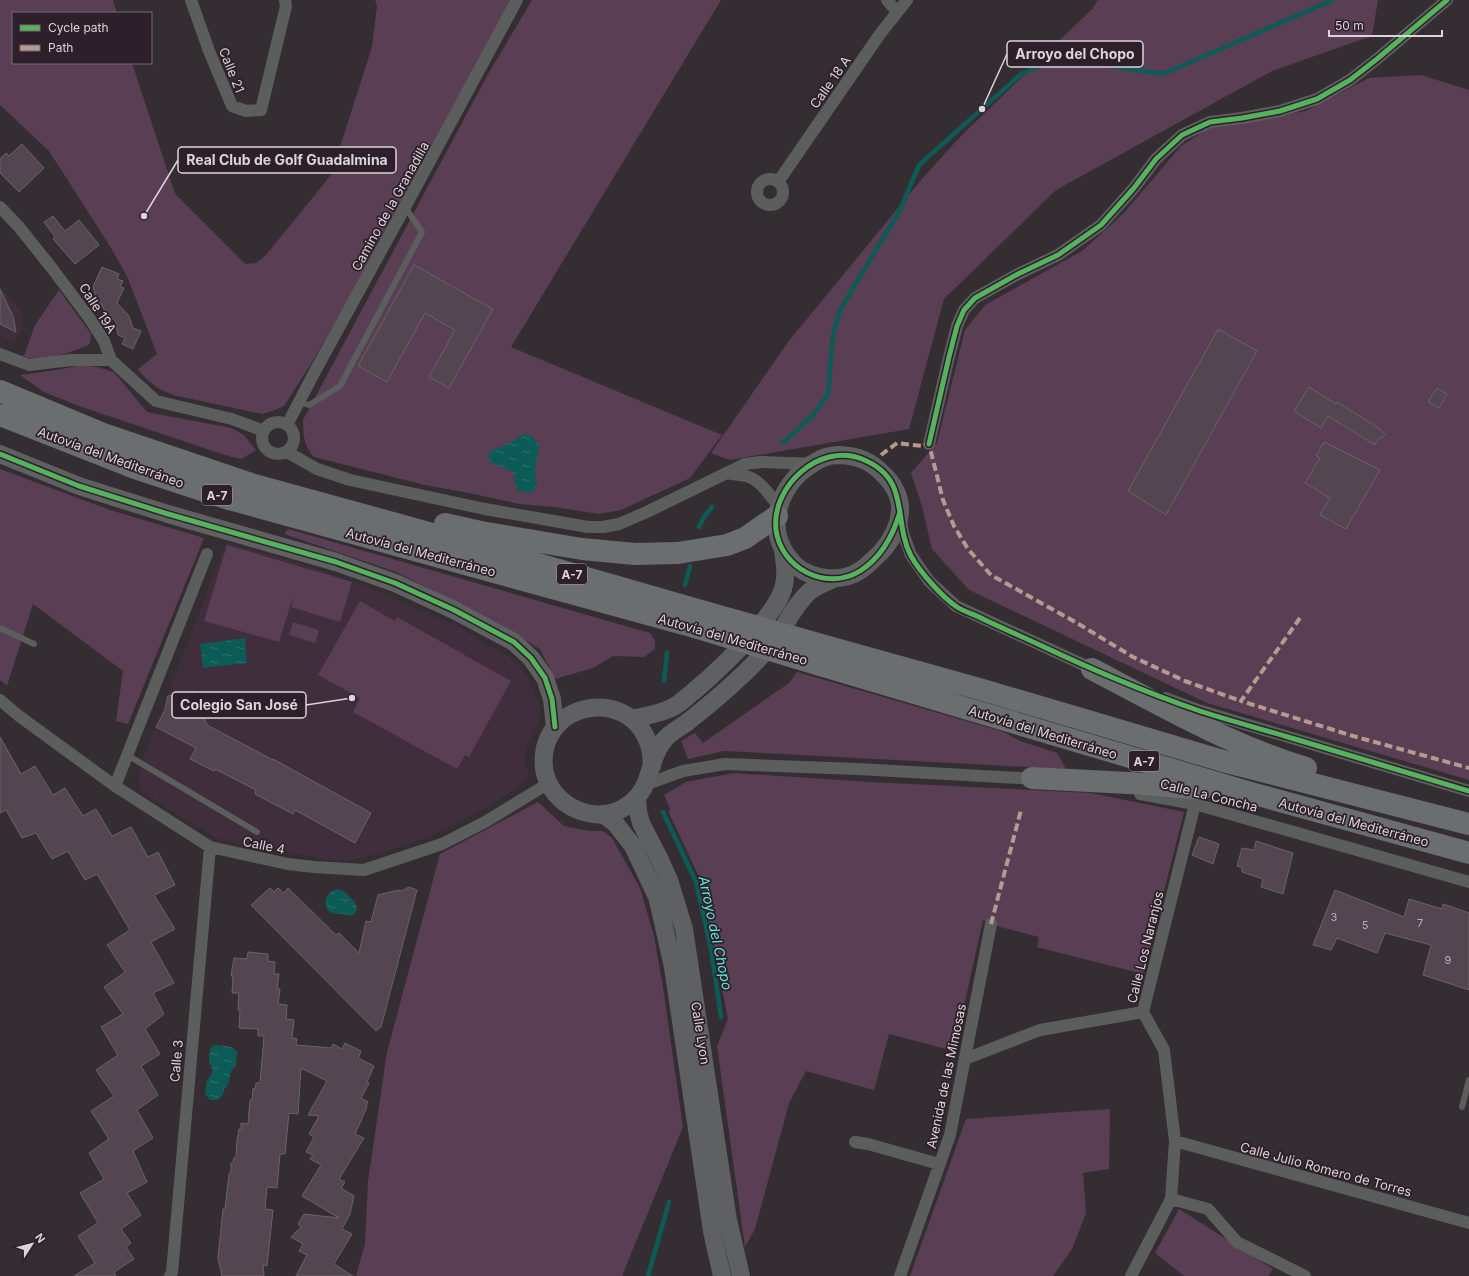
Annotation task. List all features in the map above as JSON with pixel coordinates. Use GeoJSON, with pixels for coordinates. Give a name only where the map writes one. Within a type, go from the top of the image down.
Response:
{"type":"FeatureCollection","features":[{"type":"Feature","properties":{"kind":"highway","name":"Autovía del Mediterráneo"},"geometry":{"type":"LineString","coordinates":[[0,391],[56,416],[149,451],[251,484],[440,536],[701,620],[824,656],[1251,793],[1469,854]]}},
{"type":"Feature","properties":{"kind":"highway","name":"Autovía del Mediterráneo"},"geometry":{"type":"LineString","coordinates":[[0,415],[135,468],[229,499],[701,620]]}},
{"type":"Feature","properties":{"kind":"highway"},"geometry":{"type":"LineString","coordinates":[[149,451],[239,468],[418,518],[481,532],[582,549],[635,554],[678,552],[727,545],[745,538],[778,512]]}},
{"type":"Feature","properties":{"kind":"highway","name":"Autovía del Mediterráneo"},"geometry":{"type":"LineString","coordinates":[[824,656],[976,688],[1223,761],[1469,824]]}},
{"type":"Feature","properties":{"kind":"highway"},"geometry":{"type":"LineString","coordinates":[[1092,669],[1191,722],[1243,746],[1292,764],[1393,795],[1438,816]]}},
{"type":"Feature","properties":{"kind":"highway"},"geometry":{"type":"LineString","coordinates":[[1032,778],[1147,784],[1251,793]]}},
{"type":"Feature","properties":{"kind":"street","name":"Calle 21"},"geometry":{"type":"LineString","coordinates":[[191,0],[209,51],[232,106],[246,111],[261,110],[286,6],[285,0]]}},
{"type":"Feature","properties":{"kind":"street","name":"Camino de la Granadilla"},"geometry":{"type":"LineString","coordinates":[[287,425],[517,0]]}},
{"type":"Feature","properties":{"kind":"street"},"geometry":{"type":"LineString","coordinates":[[887,0],[897,12]]}},
{"type":"Feature","properties":{"kind":"street","name":"Calle 18 A"},"geometry":{"type":"LineString","coordinates":[[778,182],[875,40],[907,0]]}},
{"type":"Feature","properties":{"kind":"street"},"geometry":{"type":"LineString","coordinates":[[929,444],[957,326],[964,310],[975,298],[1018,274],[1058,255],[1101,225],[1134,188],[1156,159],[1182,135],[1210,122],[1280,111],[1317,99],[1355,76],[1378,59],[1447,0]]}},
{"type":"Feature","properties":{"kind":"street","name":"Calle 19A"},"geometry":{"type":"LineString","coordinates":[[0,206],[52,266],[104,341],[111,360]]}},
{"type":"Feature","properties":{"kind":"street"},"geometry":{"type":"LineString","coordinates":[[0,354],[29,365],[71,360],[111,360],[156,401],[232,419],[264,431]]}},
{"type":"Feature","properties":{"kind":"street"},"geometry":{"type":"LineString","coordinates":[[277,422],[287,425],[294,433],[294,444],[287,452],[277,455],[267,450],[262,441],[264,431],[267,427],[277,422]]}},
{"type":"Feature","properties":{"kind":"street"},"geometry":{"type":"LineString","coordinates":[[287,452],[317,469],[350,480],[484,509],[588,527],[603,527],[619,524],[649,511],[738,467],[753,463],[813,464]]}},
{"type":"Feature","properties":{"kind":"street"},"geometry":{"type":"LineString","coordinates":[[0,454],[87,489],[168,514],[336,562],[395,583],[454,610],[514,642],[531,658],[545,678],[552,699],[555,727]]}},
{"type":"Feature","properties":{"kind":"street"},"geometry":{"type":"LineString","coordinates":[[632,719],[662,711],[676,705],[732,657],[754,633],[783,591],[787,573],[783,550],[776,531],[781,499],[791,483],[804,469],[821,458],[840,455],[859,457],[868,462],[878,468],[892,484],[899,503],[903,533],[910,555],[929,581],[956,606],[1092,669],[1198,710],[1469,791]]}},
{"type":"Feature","properties":{"kind":"street"},"geometry":{"type":"LineString","coordinates":[[726,474],[747,476],[754,480],[763,488],[778,512]]}},
{"type":"Feature","properties":{"kind":"street"},"geometry":{"type":"LineString","coordinates":[[652,766],[650,748],[644,732],[632,719],[618,710],[601,706],[584,708],[568,715],[555,727],[548,740],[544,754],[544,768],[549,783],[558,796],[571,807],[586,813],[603,814],[615,812],[621,809],[642,791],[652,766],[658,749],[665,739],[690,721],[748,669],[772,644],[808,592],[833,579],[851,575],[861,570],[874,558],[888,544],[895,530],[900,512]]}},
{"type":"Feature","properties":{"kind":"street"},"geometry":{"type":"LineString","coordinates":[[783,550],[794,565],[802,570],[823,578],[833,579]]}},
{"type":"Feature","properties":{"kind":"street"},"geometry":{"type":"LineString","coordinates":[[115,786],[207,554]]}},
{"type":"Feature","properties":{"kind":"street","name":"Calle 4"},"geometry":{"type":"LineString","coordinates":[[0,700],[19,716],[115,786],[210,847],[288,864],[314,868],[364,870],[442,844],[485,822],[549,783]]}},
{"type":"Feature","properties":{"kind":"street","name":"Calle La Concha"},"geometry":{"type":"LineString","coordinates":[[642,791],[683,770],[725,764],[1032,778],[1157,796],[1195,804],[1469,882]]}},
{"type":"Feature","properties":{"kind":"street","name":"Calle Lyon"},"geometry":{"type":"LineString","coordinates":[[642,791],[638,811],[641,823],[669,880],[684,929],[728,1220],[741,1276]]}},
{"type":"Feature","properties":{"kind":"street","name":"Calle Los Naranjos"},"geometry":{"type":"LineString","coordinates":[[1131,1276],[1171,1199],[1175,1142],[1164,1050],[1143,1012],[1195,804]]}},
{"type":"Feature","properties":{"kind":"street","name":"Calle Lyon"},"geometry":{"type":"LineString","coordinates":[[603,814],[615,823],[633,846],[654,891],[662,918],[673,968],[712,1231],[722,1276]]}},
{"type":"Feature","properties":{"kind":"street","name":"Calle 3"},"geometry":{"type":"LineString","coordinates":[[170,1276],[174,1250],[210,847]]}},
{"type":"Feature","properties":{"kind":"street","name":"Avenida de las Mimosas"},"geometry":{"type":"LineString","coordinates":[[900,1276],[950,1135],[991,924]]}},
{"type":"Feature","properties":{"kind":"street"},"geometry":{"type":"LineString","coordinates":[[965,1059],[1040,1030],[1143,1012]]}},
{"type":"Feature","properties":{"kind":"street"},"geometry":{"type":"LineString","coordinates":[[855,1142],[868,1144],[939,1164]]}},
{"type":"Feature","properties":{"kind":"street","name":"Calle Julio Romero de Torres"},"geometry":{"type":"LineString","coordinates":[[1175,1142],[1469,1223]]}},
{"type":"Feature","properties":{"kind":"street"},"geometry":{"type":"LineString","coordinates":[[1171,1199],[1208,1209],[1237,1242],[1305,1276]]}},
{"type":"Feature","properties":{"kind":"lane"},"geometry":{"type":"LineString","coordinates":[[299,402],[309,405],[340,386],[422,232],[405,207]]}},
{"type":"Feature","properties":{"kind":"lane"},"geometry":{"type":"LineString","coordinates":[[0,628],[34,644]]}},
{"type":"Feature","properties":{"kind":"lane"},"geometry":{"type":"LineString","coordinates":[[127,756],[257,832]]}},
{"type":"Feature","properties":{"kind":"lane"},"geometry":{"type":"LineString","coordinates":[[1462,1107],[1469,1080]]}},
{"type":"Feature","properties":{"kind":"shaded area"},"geometry":{"type":"Polygon","coordinates":[[[0,0],[113,0],[117,12],[12,12],[12,64],[132,64],[175,194],[245,264],[256,263],[266,255],[331,175],[372,47],[377,6],[375,0],[511,0],[383,238],[313,361],[284,406],[262,414],[173,395],[159,389],[145,378],[138,369],[157,354],[127,276],[108,243],[49,151],[0,105],[0,0]]]}},
{"type":"Feature","properties":{"kind":"shaded area"},"geometry":{"type":"Polygon","coordinates":[[[532,0],[721,0],[511,347],[722,435],[690,478],[621,510],[599,514],[555,507],[519,504],[425,485],[314,457],[306,445],[304,436],[303,420],[487,76],[532,0]]]}},
{"type":"Feature","properties":{"kind":"shaded area"},"geometry":{"type":"Polygon","coordinates":[[[1098,0],[1378,0],[1372,36],[1272,71],[1056,190],[944,299],[909,429],[730,460],[711,453],[788,342],[921,180],[959,138],[1093,8],[1098,0]]]}},
{"type":"Feature","properties":{"kind":"shaded area"},"geometry":{"type":"Polygon","coordinates":[[[1421,75],[1469,90],[1469,780],[1207,703],[969,590],[932,549],[922,506],[911,473],[937,443],[965,330],[985,305],[1082,251],[1123,214],[1181,146],[1209,128],[1306,111],[1369,78],[1421,75]]]}},
{"type":"Feature","properties":{"kind":"shaded area"},"geometry":{"type":"Polygon","coordinates":[[[0,287],[22,312],[22,329],[13,342],[0,335],[0,287]]]}},
{"type":"Feature","properties":{"kind":"shaded area"},"geometry":{"type":"Polygon","coordinates":[[[59,290],[91,334],[90,344],[67,353],[47,358],[30,358],[24,356],[35,325],[59,290]]]}},
{"type":"Feature","properties":{"kind":"shaded area"},"geometry":{"type":"Polygon","coordinates":[[[82,365],[97,367],[114,372],[147,412],[231,428],[244,435],[256,450],[241,459],[225,455],[79,406],[44,392],[20,375],[82,365]]]}},
{"type":"Feature","properties":{"kind":"shaded area"},"geometry":{"type":"Polygon","coordinates":[[[0,469],[110,510],[204,538],[128,724],[116,721],[123,671],[33,604],[7,686],[0,680],[0,469]]]}},
{"type":"Feature","properties":{"kind":"shaded area"},"geometry":{"type":"Polygon","coordinates":[[[288,529],[650,633],[655,641],[655,649],[644,657],[613,656],[593,668],[555,679],[540,649],[499,624],[396,572],[284,534],[288,529]]]}},
{"type":"Feature","properties":{"kind":"shaded area"},"geometry":{"type":"Polygon","coordinates":[[[226,543],[296,562],[366,586],[458,627],[508,656],[520,666],[530,681],[539,704],[540,713],[538,723],[526,747],[525,764],[528,772],[526,779],[517,788],[489,806],[434,834],[406,845],[349,861],[328,860],[264,847],[262,851],[217,838],[171,811],[142,791],[138,780],[139,769],[226,543]]]}},
{"type":"Feature","properties":{"kind":"shaded area"},"geometry":{"type":"Polygon","coordinates":[[[227,545],[352,582],[340,622],[291,607],[294,594],[279,642],[204,621],[227,545]]]}},
{"type":"Feature","properties":{"kind":"shaded area"},"geometry":{"type":"Polygon","coordinates":[[[360,601],[395,621],[397,617],[511,681],[469,757],[465,755],[457,769],[353,712],[360,698],[318,675],[360,601]]]}},
{"type":"Feature","properties":{"kind":"shaded area"},"geometry":{"type":"Polygon","coordinates":[[[293,622],[319,630],[315,643],[289,635],[293,622]]]}},
{"type":"Feature","properties":{"kind":"shaded area"},"geometry":{"type":"Polygon","coordinates":[[[797,672],[1004,732],[1020,741],[1057,753],[1066,769],[724,751],[688,759],[681,741],[695,733],[703,743],[789,683],[797,672]]]}},
{"type":"Feature","properties":{"kind":"shaded area"},"geometry":{"type":"Polygon","coordinates":[[[734,773],[870,782],[1091,793],[1184,812],[1143,974],[1037,947],[1039,937],[1000,927],[983,920],[954,1051],[889,1034],[874,1090],[806,1071],[789,1103],[755,1229],[745,1247],[717,1046],[728,1019],[701,881],[669,813],[670,808],[664,795],[686,782],[734,773]]]}},
{"type":"Feature","properties":{"kind":"shaded area"},"geometry":{"type":"Polygon","coordinates":[[[538,802],[564,826],[589,831],[603,831],[612,838],[640,888],[654,936],[663,987],[683,1127],[622,1276],[356,1276],[365,1244],[368,1181],[387,1052],[440,854],[538,802]]]}},
{"type":"Feature","properties":{"kind":"shaded area"},"geometry":{"type":"Polygon","coordinates":[[[1110,1109],[1109,1169],[1083,1173],[1086,1213],[1072,1249],[1053,1276],[910,1276],[966,1119],[1110,1109]]]}},
{"type":"Feature","properties":{"kind":"shaded area"},"geometry":{"type":"Polygon","coordinates":[[[1179,1209],[1273,1269],[1268,1276],[1184,1276],[1155,1253],[1179,1209]]]}},
{"type":"Feature","properties":{"kind":"water"},"geometry":{"type":"Polygon","coordinates":[[[527,434],[533,437],[539,445],[535,470],[537,483],[534,491],[531,493],[518,491],[516,488],[514,474],[507,469],[491,463],[487,457],[492,450],[506,445],[522,435],[527,434]]]}},
{"type":"Feature","properties":{"kind":"water"},"geometry":{"type":"Polygon","coordinates":[[[245,638],[247,663],[203,668],[200,644],[245,638]]]}},
{"type":"Feature","properties":{"kind":"water"},"geometry":{"type":"Polygon","coordinates":[[[337,889],[343,891],[355,902],[357,909],[354,914],[351,916],[336,914],[327,909],[326,899],[333,890],[337,889]]]}},
{"type":"Feature","properties":{"kind":"water"},"geometry":{"type":"Polygon","coordinates":[[[216,1045],[232,1047],[237,1052],[236,1066],[231,1071],[228,1085],[224,1089],[223,1095],[217,1100],[210,1100],[205,1094],[207,1080],[211,1076],[212,1072],[212,1067],[209,1063],[209,1054],[210,1049],[216,1045]]]}},
{"type":"Feature","properties":{"kind":"building"},"geometry":{"type":"Polygon","coordinates":[[[22,144],[44,168],[19,192],[0,173],[0,159],[6,153],[9,156],[22,144]]]}},
{"type":"Feature","properties":{"kind":"building"},"geometry":{"type":"Polygon","coordinates":[[[53,216],[65,231],[79,220],[99,245],[75,264],[53,239],[55,237],[44,222],[53,216]]]}},
{"type":"Feature","properties":{"kind":"building"},"geometry":{"type":"Polygon","coordinates":[[[414,265],[493,309],[449,388],[429,377],[455,330],[425,313],[387,382],[358,366],[414,265]]]}},
{"type":"Feature","properties":{"kind":"building"},"geometry":{"type":"Polygon","coordinates":[[[102,267],[119,274],[117,279],[123,281],[120,287],[124,288],[117,303],[129,316],[133,328],[141,331],[133,349],[122,344],[125,338],[118,335],[115,320],[110,318],[96,297],[93,287],[102,267]]]}},
{"type":"Feature","properties":{"kind":"building"},"geometry":{"type":"Polygon","coordinates":[[[0,289],[13,316],[16,332],[0,324],[0,289]]]}},
{"type":"Feature","properties":{"kind":"building"},"geometry":{"type":"Polygon","coordinates":[[[1218,329],[1257,351],[1166,515],[1128,491],[1218,329]]]}},
{"type":"Feature","properties":{"kind":"building"},"geometry":{"type":"Polygon","coordinates":[[[1309,387],[1336,404],[1337,402],[1380,429],[1385,435],[1377,440],[1375,445],[1328,416],[1321,428],[1294,411],[1309,387]]]}},
{"type":"Feature","properties":{"kind":"building"},"geometry":{"type":"Polygon","coordinates":[[[1437,388],[1447,394],[1439,408],[1428,402],[1437,388]]]}},
{"type":"Feature","properties":{"kind":"building"},"geometry":{"type":"Polygon","coordinates":[[[1324,442],[1380,470],[1346,529],[1320,515],[1330,498],[1305,483],[1320,458],[1316,456],[1324,442]]]}},
{"type":"Feature","properties":{"kind":"building"},"geometry":{"type":"Polygon","coordinates":[[[193,691],[207,725],[273,759],[371,813],[355,843],[295,810],[293,814],[255,794],[256,790],[215,769],[214,771],[190,759],[196,748],[156,727],[165,710],[168,696],[193,691]]]}},
{"type":"Feature","properties":{"kind":"building"},"geometry":{"type":"Polygon","coordinates":[[[0,737],[21,774],[35,766],[53,795],[65,788],[83,816],[96,809],[112,836],[131,827],[148,857],[158,852],[175,885],[154,895],[175,929],[151,942],[174,983],[153,993],[164,1014],[145,1029],[160,1054],[141,1066],[158,1095],[137,1110],[153,1138],[133,1151],[147,1182],[127,1193],[141,1215],[121,1229],[131,1243],[126,1247],[134,1259],[114,1272],[116,1276],[74,1276],[95,1263],[78,1236],[98,1223],[80,1193],[104,1179],[89,1153],[109,1139],[91,1111],[114,1096],[96,1070],[118,1055],[101,1027],[123,1014],[104,987],[125,972],[107,945],[130,930],[97,874],[85,880],[68,851],[52,859],[36,833],[22,838],[6,810],[0,813],[0,737]]]}},
{"type":"Feature","properties":{"kind":"building"},"geometry":{"type":"Polygon","coordinates":[[[1199,837],[1219,844],[1213,864],[1192,855],[1199,837]]]}},
{"type":"Feature","properties":{"kind":"building"},"geometry":{"type":"Polygon","coordinates":[[[1256,841],[1293,853],[1283,894],[1261,887],[1263,879],[1242,872],[1242,868],[1237,866],[1242,848],[1254,850],[1256,841]]]}},
{"type":"Feature","properties":{"kind":"building"},"geometry":{"type":"Polygon","coordinates":[[[409,887],[417,890],[381,1027],[376,1031],[251,905],[270,888],[274,892],[278,888],[284,893],[288,888],[336,935],[339,933],[359,953],[366,921],[371,922],[378,895],[398,890],[401,891],[409,887]]]}},
{"type":"Feature","properties":{"kind":"building"},"geometry":{"type":"Polygon","coordinates":[[[1335,890],[1404,917],[1409,899],[1442,909],[1443,904],[1469,913],[1469,990],[1423,975],[1431,945],[1385,933],[1377,953],[1337,938],[1331,950],[1313,945],[1335,890]]]}},
{"type":"Feature","properties":{"kind":"building"},"geometry":{"type":"Polygon","coordinates":[[[248,952],[268,954],[268,961],[275,962],[274,974],[279,974],[277,989],[280,989],[278,1004],[287,1005],[286,1019],[294,1020],[292,1038],[297,1039],[296,1045],[331,1048],[333,1044],[342,1049],[345,1043],[361,1051],[358,1058],[374,1066],[367,1082],[369,1083],[361,1098],[368,1102],[367,1107],[355,1134],[364,1138],[339,1179],[345,1182],[341,1188],[354,1196],[350,1214],[342,1229],[352,1234],[334,1264],[353,1276],[296,1276],[307,1255],[299,1251],[303,1244],[291,1237],[301,1227],[298,1224],[304,1214],[339,1218],[302,1196],[321,1165],[310,1159],[313,1155],[306,1152],[314,1137],[309,1134],[319,1116],[308,1115],[327,1081],[301,1068],[298,1114],[289,1113],[285,1154],[280,1154],[277,1188],[267,1187],[265,1209],[273,1210],[267,1266],[263,1265],[264,1276],[222,1276],[218,1258],[223,1209],[225,1209],[229,1174],[231,1171],[231,1163],[233,1163],[234,1158],[236,1158],[237,1140],[239,1129],[241,1129],[241,1123],[248,1124],[250,1100],[252,1100],[253,1088],[255,1089],[256,1083],[260,1083],[264,1036],[258,1036],[258,1029],[239,1028],[239,993],[232,993],[233,976],[231,976],[234,958],[247,959],[248,952]]]}},
{"type":"Feature","properties":{"kind":"waterway","name":"Arroyo del Chopo"},"geometry":{"type":"LineString","coordinates":[[783,443],[814,414],[828,394],[833,335],[840,310],[900,210],[919,165],[1021,74],[1059,58],[1163,74],[1333,0]]}},
{"type":"Feature","properties":{"kind":"waterway","name":"Arroyo del Chopo"},"geometry":{"type":"LineString","coordinates":[[699,527],[704,517],[712,507]]}},
{"type":"Feature","properties":{"kind":"waterway","name":"Arroyo del Chopo"},"geometry":{"type":"LineString","coordinates":[[685,585],[690,566]]}},
{"type":"Feature","properties":{"kind":"waterway","name":"Arroyo del Chopo"},"geometry":{"type":"LineString","coordinates":[[664,681],[667,653]]}},
{"type":"Feature","properties":{"kind":"waterway","name":"Arroyo del Chopo"},"geometry":{"type":"LineString","coordinates":[[663,812],[696,882],[711,949],[721,1017]]}},
{"type":"Feature","properties":{"kind":"waterway","name":"Arroyo del Chopo"},"geometry":{"type":"LineString","coordinates":[[648,1276],[669,1202]]}},
{"type":"Feature","properties":{"kind":"marked path"},"geometry":{"type":"LineString","coordinates":[[881,455],[897,443],[922,446],[929,444],[943,500],[954,526],[968,549],[991,575],[1077,623],[1133,657],[1185,681],[1241,701]]}},
{"type":"Feature","properties":{"kind":"marked path"},"geometry":{"type":"LineString","coordinates":[[1300,618],[1241,701],[1353,736],[1469,768]]}},
{"type":"Feature","properties":{"kind":"marked path"},"geometry":{"type":"LineString","coordinates":[[991,924],[1021,810]]}},
{"type":"Feature","properties":{"kind":"cycle path"},"geometry":{"type":"LineString","coordinates":[[929,444],[957,326],[964,310],[975,298],[1018,274],[1058,255],[1101,225],[1134,188],[1156,159],[1182,135],[1210,122],[1280,111],[1317,99],[1350,80],[1447,0]]}},
{"type":"Feature","properties":{"kind":"cycle path"},"geometry":{"type":"LineString","coordinates":[[0,454],[79,486],[168,514],[336,562],[395,583],[454,610],[514,642],[531,658],[545,678],[552,699],[555,727]]}},
{"type":"Feature","properties":{"kind":"cycle path"},"geometry":{"type":"LineString","coordinates":[[900,512],[897,521],[894,529],[890,538],[880,553],[860,571],[847,577],[833,579],[807,573],[786,555],[780,544],[776,530],[777,514],[781,498],[790,484],[801,472],[815,462],[830,457],[846,455],[862,459],[878,467],[888,478],[894,489],[898,502],[900,515],[902,528],[905,542],[911,556],[938,591],[960,609],[1100,672],[1197,710],[1469,791]]}},
{"type":"Feature","properties":{"kind":"place","name":"Arroyo del Chopo"},"geometry":{"type":"Point","coordinates":[982,109]}},
{"type":"Feature","properties":{"kind":"place","name":"Real Club de Golf Guadalmina"},"geometry":{"type":"Point","coordinates":[144,216]}},
{"type":"Feature","properties":{"kind":"place","name":"Colegio San José"},"geometry":{"type":"Point","coordinates":[352,698]}}]}
